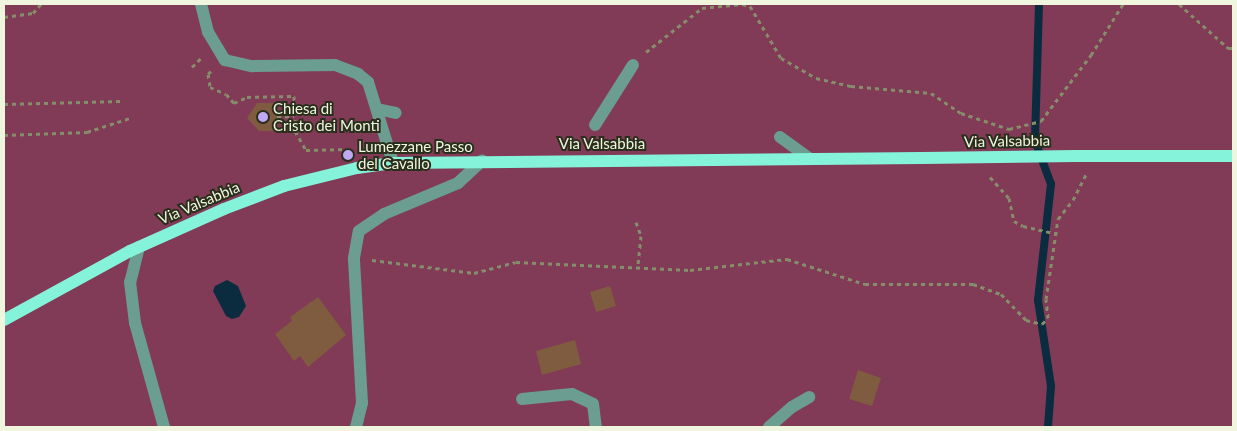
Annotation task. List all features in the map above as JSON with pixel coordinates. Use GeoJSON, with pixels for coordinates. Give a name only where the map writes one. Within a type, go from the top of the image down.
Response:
{"type":"FeatureCollection","features":[{"type":"Feature","properties":{"kind":"main road","name":"Via Valsabbia"},"geometry":{"type":"LineString","coordinates":[[4,320],[135,249],[284,186],[358,168],[393,163],[1233,156]]}},
{"type":"Feature","properties":{"kind":"street"},"geometry":{"type":"LineString","coordinates":[[200,4],[208,32],[225,60],[252,66],[348,68],[368,82],[393,163]]}},
{"type":"Feature","properties":{"kind":"street"},"geometry":{"type":"LineString","coordinates":[[596,125],[633,65]]}},
{"type":"Feature","properties":{"kind":"street"},"geometry":{"type":"LineString","coordinates":[[377,109],[396,113]]}},
{"type":"Feature","properties":{"kind":"street"},"geometry":{"type":"LineString","coordinates":[[780,137],[810,159]]}},
{"type":"Feature","properties":{"kind":"street"},"geometry":{"type":"LineString","coordinates":[[356,427],[362,403],[354,258],[359,231],[384,214],[458,183],[482,161]]}},
{"type":"Feature","properties":{"kind":"street"},"geometry":{"type":"LineString","coordinates":[[135,249],[130,282],[135,323],[164,427]]}},
{"type":"Feature","properties":{"kind":"street"},"geometry":{"type":"LineString","coordinates":[[522,399],[572,394],[594,404],[596,427]]}},
{"type":"Feature","properties":{"kind":"street"},"geometry":{"type":"LineString","coordinates":[[769,427],[792,406],[810,397]]}},
{"type":"Feature","properties":{"kind":"path"},"geometry":{"type":"LineString","coordinates":[[4,17],[33,13],[41,4]]}},
{"type":"Feature","properties":{"kind":"path"},"geometry":{"type":"LineString","coordinates":[[633,65],[683,20],[702,8],[742,4],[750,6],[781,58],[816,78],[851,86],[931,93],[961,113],[1009,129],[1041,121],[1091,55],[1123,4]]}},
{"type":"Feature","properties":{"kind":"path"},"geometry":{"type":"LineString","coordinates":[[1179,4],[1228,48],[1233,48]]}},
{"type":"Feature","properties":{"kind":"path"},"geometry":{"type":"LineString","coordinates":[[208,74],[210,87],[226,94],[234,103],[246,97],[294,96],[295,131],[306,150],[344,150]]}},
{"type":"Feature","properties":{"kind":"path"},"geometry":{"type":"LineString","coordinates":[[4,104],[120,102]]}},
{"type":"Feature","properties":{"kind":"path"},"geometry":{"type":"LineString","coordinates":[[277,117],[294,116]]}},
{"type":"Feature","properties":{"kind":"path"},"geometry":{"type":"LineString","coordinates":[[4,135],[87,132],[133,117]]}},
{"type":"Feature","properties":{"kind":"path"},"geometry":{"type":"LineString","coordinates":[[354,258],[474,273],[516,262],[638,266],[690,270],[787,260],[866,284],[973,284],[1001,294],[1026,320],[1042,324],[1048,318],[1046,299],[1058,219],[1073,200],[1095,156]]}},
{"type":"Feature","properties":{"kind":"path"},"geometry":{"type":"LineString","coordinates":[[1014,220],[1023,226],[1057,234]]}},
{"type":"Feature","properties":{"kind":"path"},"geometry":{"type":"LineString","coordinates":[[636,222],[642,236],[638,266]]}},
{"type":"Feature","properties":{"kind":"shaded area"},"geometry":{"type":"Polygon","coordinates":[[[4,4],[1233,4],[1233,427],[4,427],[4,4]]]}},
{"type":"Feature","properties":{"kind":"water"},"geometry":{"type":"Polygon","coordinates":[[[227,280],[238,286],[246,306],[239,317],[232,319],[226,316],[213,291],[215,286],[227,280]]]}},
{"type":"Feature","properties":{"kind":"building","name":"Chiesa di Cristo dei Monti"},"geometry":{"type":"Polygon","coordinates":[[[257,103],[277,103],[278,131],[259,131],[247,118],[257,103]]]}},
{"type":"Feature","properties":{"kind":"building"},"geometry":{"type":"Polygon","coordinates":[[[610,286],[616,306],[596,312],[590,292],[610,286]]]}},
{"type":"Feature","properties":{"kind":"building"},"geometry":{"type":"Polygon","coordinates":[[[318,297],[346,335],[308,367],[300,356],[294,361],[275,334],[292,321],[290,317],[318,297]]]}},
{"type":"Feature","properties":{"kind":"building"},"geometry":{"type":"Polygon","coordinates":[[[575,340],[581,364],[542,375],[536,351],[575,340]]]}},
{"type":"Feature","properties":{"kind":"building"},"geometry":{"type":"Polygon","coordinates":[[[858,370],[881,378],[872,406],[849,399],[858,370]]]}},
{"type":"Feature","properties":{"kind":"waterway"},"geometry":{"type":"LineString","coordinates":[[1039,4],[1035,141],[1051,184],[1038,300],[1051,386],[1048,427]]}},
{"type":"Feature","properties":{"kind":"place","name":"Chiesa di Cristo dei Monti"},"geometry":{"type":"Point","coordinates":[263,117]}},
{"type":"Feature","properties":{"kind":"place","name":"Lumezzane Passo del Cavallo"},"geometry":{"type":"Point","coordinates":[348,155]}}]}
